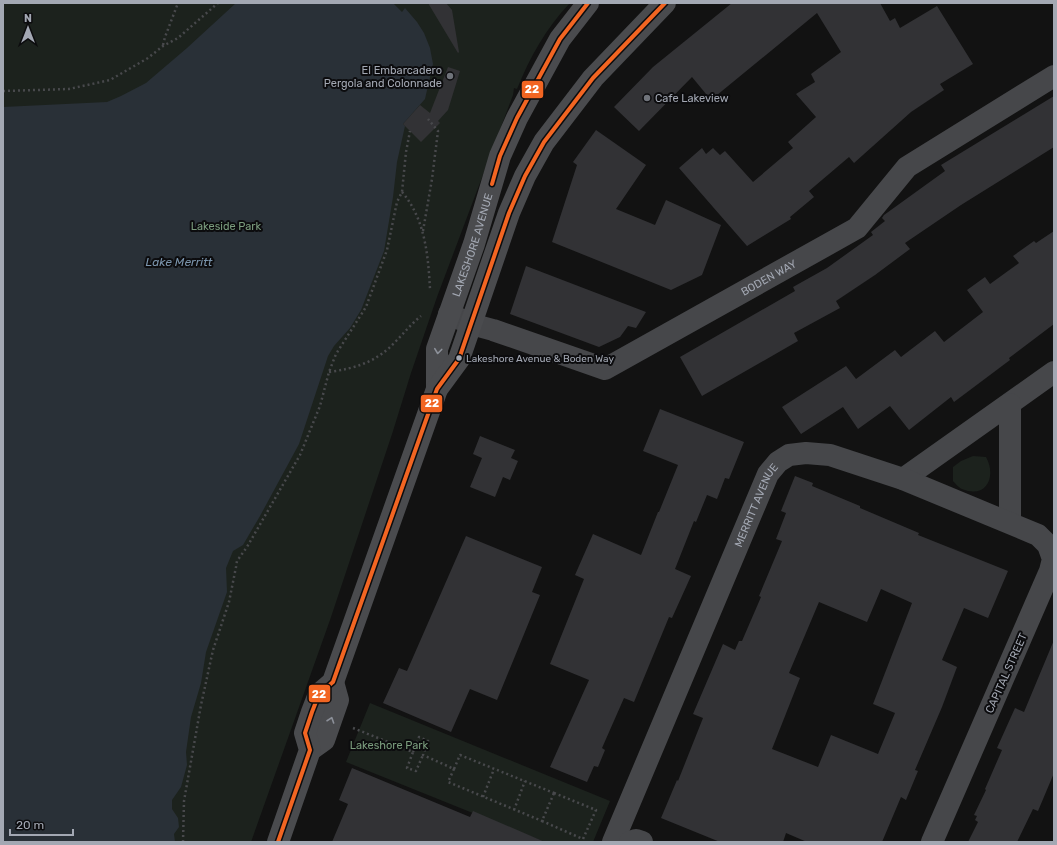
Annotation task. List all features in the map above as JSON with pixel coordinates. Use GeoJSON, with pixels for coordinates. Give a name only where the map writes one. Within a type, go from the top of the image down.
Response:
{"type":"FeatureCollection","features":[{"type":"Feature","properties":{"kind":"main road","name":"LAKESHORE AVENUE"},"geometry":{"type":"LineString","coordinates":[[437,389],[437,349],[474,244],[500,156],[517,118],[560,39],[588,3]]}},
{"type":"Feature","properties":{"kind":"main road","name":"LAKESHORE AVENUE"},"geometry":{"type":"LineString","coordinates":[[278,842],[310,750],[324,740],[338,700],[333,682],[437,389],[459,359],[509,213],[525,176],[544,142],[593,78],[665,3]]}},
{"type":"Feature","properties":{"kind":"street","name":"BODEN WAY"},"geometry":{"type":"LineString","coordinates":[[449,314],[471,324],[493,330],[606,369],[857,228],[907,167],[1054,76]]}},
{"type":"Feature","properties":{"kind":"street"},"geometry":{"type":"LineString","coordinates":[[903,479],[1054,372]]}},
{"type":"Feature","properties":{"kind":"street"},"geometry":{"type":"LineString","coordinates":[[1010,404],[1010,522]]}},
{"type":"Feature","properties":{"kind":"street","name":"MERRITT AVENUE"},"geometry":{"type":"LineString","coordinates":[[613,842],[768,474],[778,462],[790,455],[806,453],[830,455],[903,479]]}},
{"type":"Feature","properties":{"kind":"street","name":"CAPITAL STREET"},"geometry":{"type":"LineString","coordinates":[[903,479],[1038,534],[1048,545],[1053,559],[1050,571],[932,842]]}},
{"type":"Feature","properties":{"kind":"street"},"geometry":{"type":"LineString","coordinates":[[630,842],[636,840],[642,842]]}},
{"type":"Feature","properties":{"kind":"path"},"geometry":{"type":"LineString","coordinates":[[163,46],[178,3]]}},
{"type":"Feature","properties":{"kind":"path"},"geometry":{"type":"LineString","coordinates":[[3,91],[69,89],[110,80],[148,58],[163,46],[178,38],[218,3]]}},
{"type":"Feature","properties":{"kind":"path"},"geometry":{"type":"LineString","coordinates":[[423,231],[438,131],[428,120]]}},
{"type":"Feature","properties":{"kind":"path"},"geometry":{"type":"LineString","coordinates":[[183,842],[184,801],[201,705],[213,650],[229,602],[236,567],[238,561],[300,455],[320,406],[329,372],[336,354],[366,308],[388,250],[397,202],[402,192],[410,131]]}},
{"type":"Feature","properties":{"kind":"path"},"geometry":{"type":"LineString","coordinates":[[402,192],[418,218],[423,231],[429,264],[430,289]]}},
{"type":"Feature","properties":{"kind":"path"},"geometry":{"type":"LineString","coordinates":[[329,372],[350,369],[371,361],[397,341],[409,326],[421,316]]}},
{"type":"Feature","properties":{"kind":"path"},"geometry":{"type":"LineString","coordinates":[[353,728],[414,752]]}},
{"type":"Feature","properties":{"kind":"path"},"geometry":{"type":"LineString","coordinates":[[419,737],[428,741],[416,771],[407,768],[414,752],[419,737]]}},
{"type":"Feature","properties":{"kind":"path"},"geometry":{"type":"LineString","coordinates":[[423,755],[454,768]]}},
{"type":"Feature","properties":{"kind":"path"},"geometry":{"type":"LineString","coordinates":[[460,755],[596,810],[583,839],[448,782],[454,768],[460,755]]}},
{"type":"Feature","properties":{"kind":"path"},"geometry":{"type":"LineString","coordinates":[[482,797],[494,768]]}},
{"type":"Feature","properties":{"kind":"path"},"geometry":{"type":"LineString","coordinates":[[514,810],[525,781]]}},
{"type":"Feature","properties":{"kind":"path"},"geometry":{"type":"LineString","coordinates":[[542,822],[554,793]]}},
{"type":"Feature","properties":{"kind":"green space","name":"Lake Merritt"},"geometry":{"type":"Polygon","coordinates":[[[3,3],[570,3],[553,22],[539,43],[517,89],[514,88],[513,95],[437,297],[330,620],[251,842],[3,842],[3,3]]]}},
{"type":"Feature","properties":{"kind":"green space"},"geometry":{"type":"Polygon","coordinates":[[[973,456],[986,457],[990,472],[990,479],[987,484],[983,489],[977,491],[970,491],[958,487],[953,481],[953,467],[961,461],[973,456]]]}},
{"type":"Feature","properties":{"kind":"green space","name":"Lakeshore Park"},"geometry":{"type":"Polygon","coordinates":[[[370,703],[610,801],[593,842],[545,842],[346,762],[370,703]]]}},
{"type":"Feature","properties":{"kind":"water","name":"Lake Merritt"},"geometry":{"type":"Polygon","coordinates":[[[236,3],[393,3],[402,12],[405,8],[424,33],[430,48],[433,64],[425,99],[403,124],[405,126],[397,162],[384,251],[361,310],[350,328],[334,346],[328,356],[299,444],[243,545],[233,551],[226,568],[227,592],[206,652],[201,683],[191,717],[186,752],[187,765],[181,787],[172,800],[172,809],[178,818],[179,827],[174,834],[175,842],[3,842],[3,107],[107,102],[121,96],[146,83],[236,3]]]}},
{"type":"Feature","properties":{"kind":"building"},"geometry":{"type":"Polygon","coordinates":[[[428,3],[446,3],[452,10],[458,53],[428,3]]]}},
{"type":"Feature","properties":{"kind":"building"},"geometry":{"type":"Polygon","coordinates":[[[732,3],[880,3],[890,21],[895,18],[900,28],[937,6],[973,64],[940,84],[944,90],[911,112],[854,163],[849,157],[809,191],[814,197],[790,217],[791,219],[747,246],[679,168],[702,148],[706,154],[713,148],[720,155],[725,151],[753,182],[793,148],[788,142],[816,117],[796,94],[815,82],[811,74],[841,52],[817,13],[711,100],[692,77],[639,131],[614,107],[653,67],[732,3]]]}},
{"type":"Feature","properties":{"kind":"building"},"geometry":{"type":"Polygon","coordinates":[[[448,67],[460,71],[448,110],[438,121],[440,123],[421,142],[403,124],[420,105],[430,113],[448,67]]]}},
{"type":"Feature","properties":{"kind":"building"},"geometry":{"type":"Polygon","coordinates":[[[1054,96],[1054,147],[961,205],[905,243],[910,249],[836,301],[840,308],[794,333],[798,341],[702,396],[680,357],[795,291],[793,287],[827,268],[873,235],[871,232],[885,221],[882,218],[884,215],[945,171],[941,165],[1054,96]]]}},
{"type":"Feature","properties":{"kind":"building"},"geometry":{"type":"Polygon","coordinates":[[[596,130],[646,165],[616,209],[655,225],[666,200],[721,225],[702,275],[671,290],[552,242],[577,165],[573,162],[596,130]]]}},
{"type":"Feature","properties":{"kind":"building"},"geometry":{"type":"Polygon","coordinates":[[[1054,231],[1054,324],[1009,358],[1010,360],[954,402],[951,397],[909,430],[890,406],[858,429],[843,407],[801,434],[782,407],[846,366],[856,379],[895,350],[901,357],[935,331],[944,342],[983,312],[967,290],[985,277],[990,284],[1019,263],[1013,256],[1034,241],[1036,243],[1054,231]]]}},
{"type":"Feature","properties":{"kind":"building"},"geometry":{"type":"Polygon","coordinates":[[[526,266],[646,312],[636,328],[628,326],[620,337],[599,347],[510,314],[526,266]]]}},
{"type":"Feature","properties":{"kind":"building"},"geometry":{"type":"Polygon","coordinates":[[[660,409],[744,442],[729,479],[725,478],[717,499],[707,495],[696,522],[694,521],[675,569],[691,576],[672,618],[669,617],[634,702],[624,698],[602,748],[605,750],[598,767],[594,766],[587,782],[550,767],[589,680],[550,664],[584,579],[575,575],[593,534],[641,555],[678,465],[643,451],[660,409]]]}},
{"type":"Feature","properties":{"kind":"building"},"geometry":{"type":"Polygon","coordinates":[[[480,436],[515,450],[511,458],[518,461],[510,480],[503,477],[495,497],[470,487],[482,458],[473,454],[480,436]]]}},
{"type":"Feature","properties":{"kind":"building"},"geometry":{"type":"Polygon","coordinates":[[[795,476],[813,483],[812,486],[919,533],[918,535],[1008,571],[988,618],[964,608],[942,660],[957,667],[942,707],[915,770],[918,771],[906,800],[901,797],[882,842],[807,842],[786,833],[783,842],[720,842],[661,818],[677,780],[678,781],[703,718],[693,714],[723,644],[735,650],[739,641],[742,641],[761,597],[759,596],[782,541],[776,539],[786,513],[781,511],[795,476]],[[881,589],[867,622],[819,602],[789,673],[800,678],[772,749],[818,767],[831,735],[878,754],[895,713],[873,704],[912,603],[881,589]]]}},
{"type":"Feature","properties":{"kind":"building"},"geometry":{"type":"Polygon","coordinates":[[[466,536],[542,567],[532,592],[540,595],[497,700],[470,689],[451,732],[383,703],[399,668],[407,671],[466,536]]]}},
{"type":"Feature","properties":{"kind":"building"},"geometry":{"type":"Polygon","coordinates":[[[1054,640],[1054,773],[1038,811],[1033,809],[1017,842],[968,842],[978,822],[975,820],[977,816],[974,815],[1002,750],[997,748],[1015,708],[1024,712],[1054,640]]]}},
{"type":"Feature","properties":{"kind":"building"},"geometry":{"type":"Polygon","coordinates":[[[352,768],[470,817],[473,811],[545,842],[332,842],[348,804],[339,800],[352,768]]]}},
{"type":"Feature","properties":{"kind":"transit line","name":"22"},"geometry":{"type":"LineString","coordinates":[[492,184],[500,156],[517,118],[560,39],[588,3]]}},
{"type":"Feature","properties":{"kind":"transit line","name":"22"},"geometry":{"type":"LineString","coordinates":[[278,842],[310,750],[305,733],[312,712],[319,694],[333,682],[437,389],[459,359],[509,213],[525,176],[544,142],[593,78],[665,3]]}},
{"type":"Feature","properties":{"kind":"place","name":"El Embarcadero Pergola and Colonnade"},"geometry":{"type":"Point","coordinates":[450,76]}},
{"type":"Feature","properties":{"kind":"place","name":"Cafe Lakeview"},"geometry":{"type":"Point","coordinates":[647,98]}},
{"type":"Feature","properties":{"kind":"place","name":"Lakeshore Avenue & Boden Way"},"geometry":{"type":"Point","coordinates":[459,358]}},
{"type":"Feature","properties":{"kind":"park label","name":"Lakeside Park"},"geometry":{"type":"Point","coordinates":[226,226]}}]}
